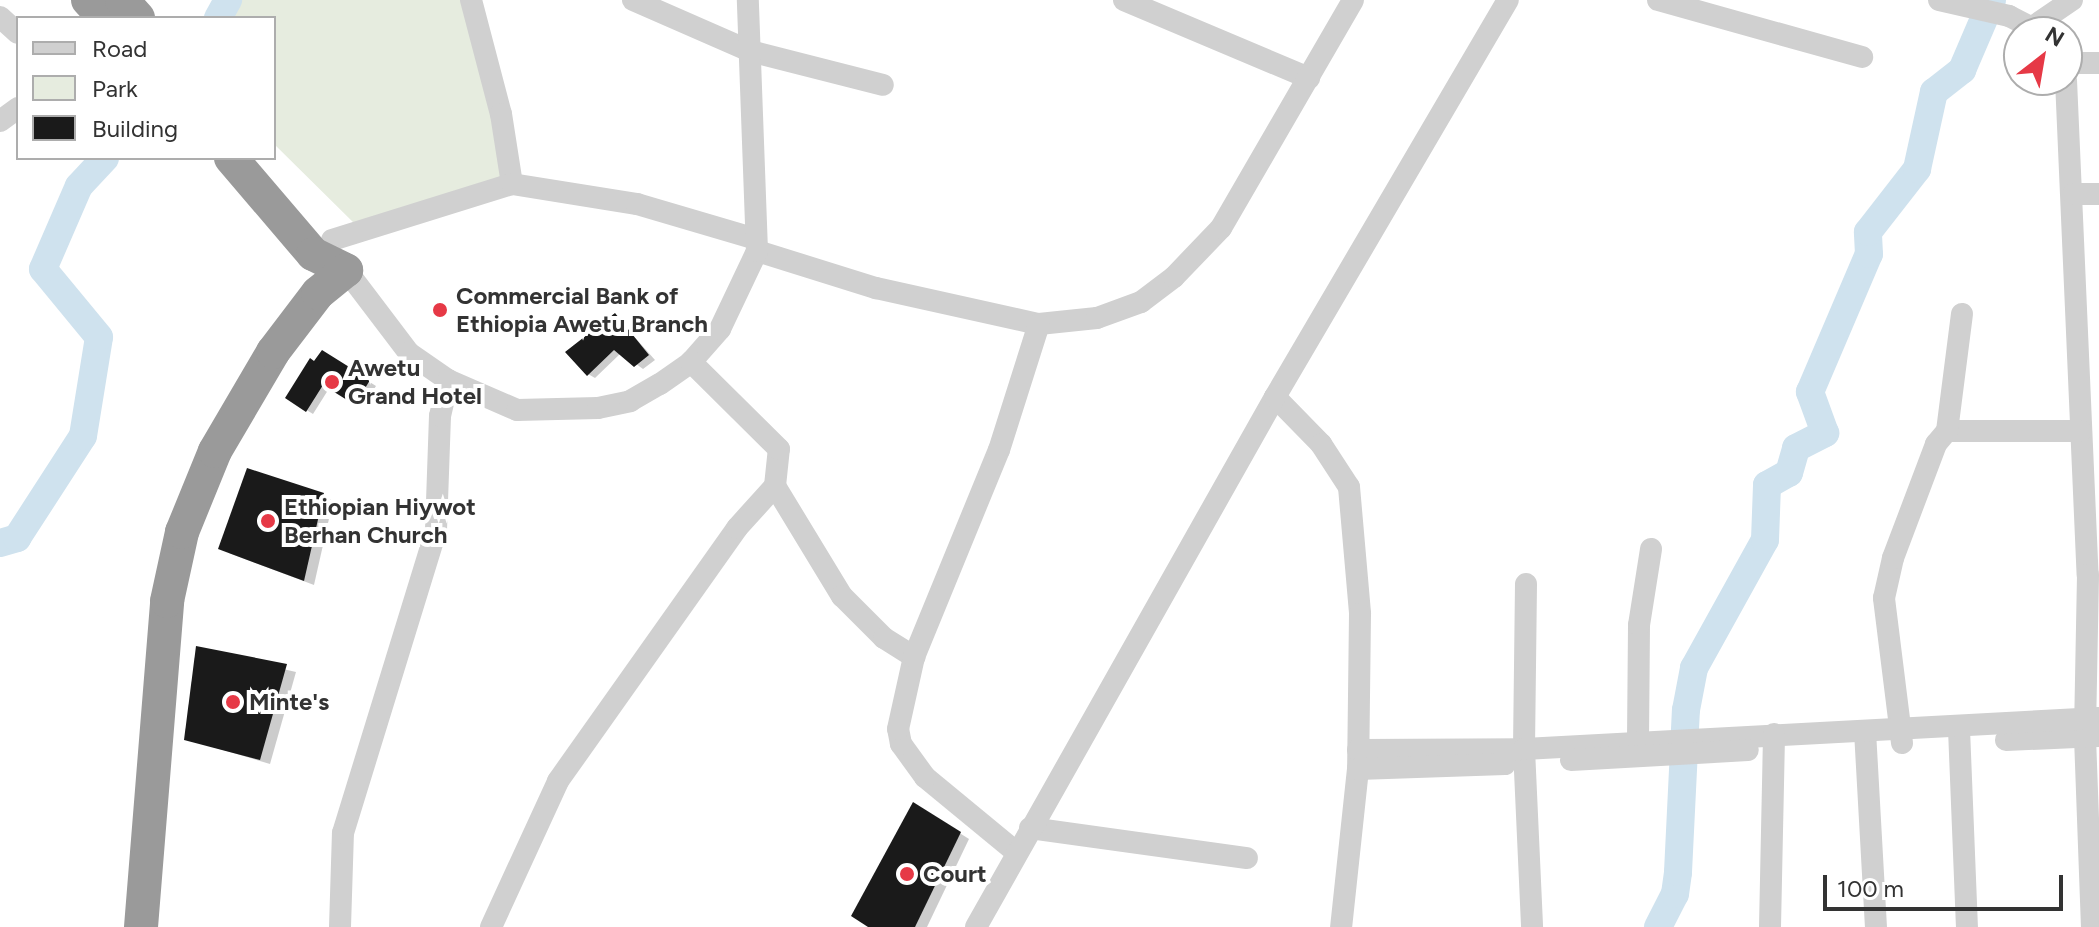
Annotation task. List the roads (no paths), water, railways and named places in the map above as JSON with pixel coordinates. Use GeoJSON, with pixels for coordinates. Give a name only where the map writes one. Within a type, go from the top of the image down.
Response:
{"type":"FeatureCollection","features":[{"type":"Feature","properties":{"kind":"highway"},"geometry":{"type":"LineString","coordinates":[[88,0],[127,14]]}},
{"type":"Feature","properties":{"kind":"highway"},"geometry":{"type":"LineString","coordinates":[[233,160],[313,254],[346,270]]}},
{"type":"Feature","properties":{"kind":"highway"},"geometry":{"type":"LineString","coordinates":[[264,160],[332,240],[346,270]]}},
{"type":"Feature","properties":{"kind":"highway"},"geometry":{"type":"LineString","coordinates":[[141,927],[167,601],[182,532],[215,451],[273,352],[318,293],[346,270]]}},
{"type":"Feature","properties":{"kind":"street"},"geometry":{"type":"LineString","coordinates":[[471,0],[501,114],[512,184]]}},
{"type":"Feature","properties":{"kind":"street"},"geometry":{"type":"LineString","coordinates":[[633,0],[750,51],[883,85]]}},
{"type":"Feature","properties":{"kind":"street"},"geometry":{"type":"LineString","coordinates":[[346,270],[409,353],[448,380],[517,410],[598,408],[630,401],[691,362],[720,329],[756,245],[748,0]]}},
{"type":"Feature","properties":{"kind":"street"},"geometry":{"type":"LineString","coordinates":[[1124,0],[1309,78]]}},
{"type":"Feature","properties":{"kind":"street"},"geometry":{"type":"LineString","coordinates":[[332,240],[512,184],[637,204],[876,288],[1039,324],[1097,318],[1141,302],[1174,277],[1221,228],[1353,0]]}},
{"type":"Feature","properties":{"kind":"street"},"geometry":{"type":"LineString","coordinates":[[976,927],[1275,397],[1508,0]]}},
{"type":"Feature","properties":{"kind":"street"},"geometry":{"type":"LineString","coordinates":[[1658,0],[1862,57]]}},
{"type":"Feature","properties":{"kind":"street"},"geometry":{"type":"LineString","coordinates":[[1939,0],[2003,19]]}},
{"type":"Feature","properties":{"kind":"street"},"geometry":{"type":"LineString","coordinates":[[2053,16],[2072,0]]}},
{"type":"Feature","properties":{"kind":"street"},"geometry":{"type":"LineString","coordinates":[[0,17],[16,31]]}},
{"type":"Feature","properties":{"kind":"street"},"geometry":{"type":"LineString","coordinates":[[2067,96],[2094,575],[2092,927]]}},
{"type":"Feature","properties":{"kind":"street"},"geometry":{"type":"LineString","coordinates":[[2074,194],[2099,194]]}},
{"type":"Feature","properties":{"kind":"street"},"geometry":{"type":"LineString","coordinates":[[1902,737],[1884,598],[1893,558],[1936,444],[1947,431],[1962,314]]}},
{"type":"Feature","properties":{"kind":"street"},"geometry":{"type":"LineString","coordinates":[[1016,852],[925,777],[901,744],[900,711],[914,657],[999,450],[1039,324]]}},
{"type":"Feature","properties":{"kind":"street"},"geometry":{"type":"LineString","coordinates":[[491,927],[558,781],[737,528],[775,486],[779,449],[691,362]]}},
{"type":"Feature","properties":{"kind":"street"},"geometry":{"type":"LineString","coordinates":[[340,927],[343,833],[436,530],[440,416],[448,380]]}},
{"type":"Feature","properties":{"kind":"street"},"geometry":{"type":"LineString","coordinates":[[1275,397],[1321,444],[1349,487],[1360,614],[1358,759],[1341,927]]}},
{"type":"Feature","properties":{"kind":"street"},"geometry":{"type":"LineString","coordinates":[[1947,431],[2087,434]]}},
{"type":"Feature","properties":{"kind":"street"},"geometry":{"type":"LineString","coordinates":[[775,486],[842,596],[863,620],[914,657]]}},
{"type":"Feature","properties":{"kind":"street"},"geometry":{"type":"LineString","coordinates":[[1638,740],[1639,625],[1651,549]]}},
{"type":"Feature","properties":{"kind":"street"},"geometry":{"type":"LineString","coordinates":[[1526,584],[1525,756],[1532,927]]}},
{"type":"Feature","properties":{"kind":"street"},"geometry":{"type":"LineString","coordinates":[[1358,759],[1525,756],[2092,728]]}},
{"type":"Feature","properties":{"kind":"street"},"geometry":{"type":"LineString","coordinates":[[1959,735],[1967,927]]}},
{"type":"Feature","properties":{"kind":"street"},"geometry":{"type":"LineString","coordinates":[[1867,737],[1876,927]]}},
{"type":"Feature","properties":{"kind":"street"},"geometry":{"type":"LineString","coordinates":[[1525,756],[1638,740],[1775,742]]}},
{"type":"Feature","properties":{"kind":"street"},"geometry":{"type":"LineString","coordinates":[[1770,927],[1775,742]]}},
{"type":"Feature","properties":{"kind":"street"},"geometry":{"type":"LineString","coordinates":[[1030,828],[1247,858]]}},
{"type":"Feature","properties":{"kind":"waterway"},"geometry":{"type":"LineString","coordinates":[[219,16],[228,0]]}},
{"type":"Feature","properties":{"kind":"waterway"},"geometry":{"type":"LineString","coordinates":[[1658,927],[1675,894],[1686,710],[1694,668],[1765,540],[1767,485],[1789,473],[1796,448],[1825,433],[1810,392],[1869,254],[1868,232],[1917,169],[1934,92],[1962,70],[1992,0]]}},
{"type":"Feature","properties":{"kind":"waterway"},"geometry":{"type":"LineString","coordinates":[[0,543],[17,538],[83,436],[99,337],[43,269],[79,186],[103,160]]}},
{"type":"Feature","properties":{"kind":"place","name":"Commercial Bank of Ethiopia Awetu Branch"},"geometry":{"type":"Point","coordinates":[440,310]}},
{"type":"Feature","properties":{"kind":"place","name":"Awetu Grand Hotel"},"geometry":{"type":"Point","coordinates":[332,382]}},
{"type":"Feature","properties":{"kind":"place","name":"Ethiopian Hiywot Berhan Church"},"geometry":{"type":"Point","coordinates":[268,521]}},
{"type":"Feature","properties":{"kind":"place","name":"Minte's"},"geometry":{"type":"Point","coordinates":[233,702]}},
{"type":"Feature","properties":{"kind":"place","name":"Court"},"geometry":{"type":"Point","coordinates":[907,874]}}]}
